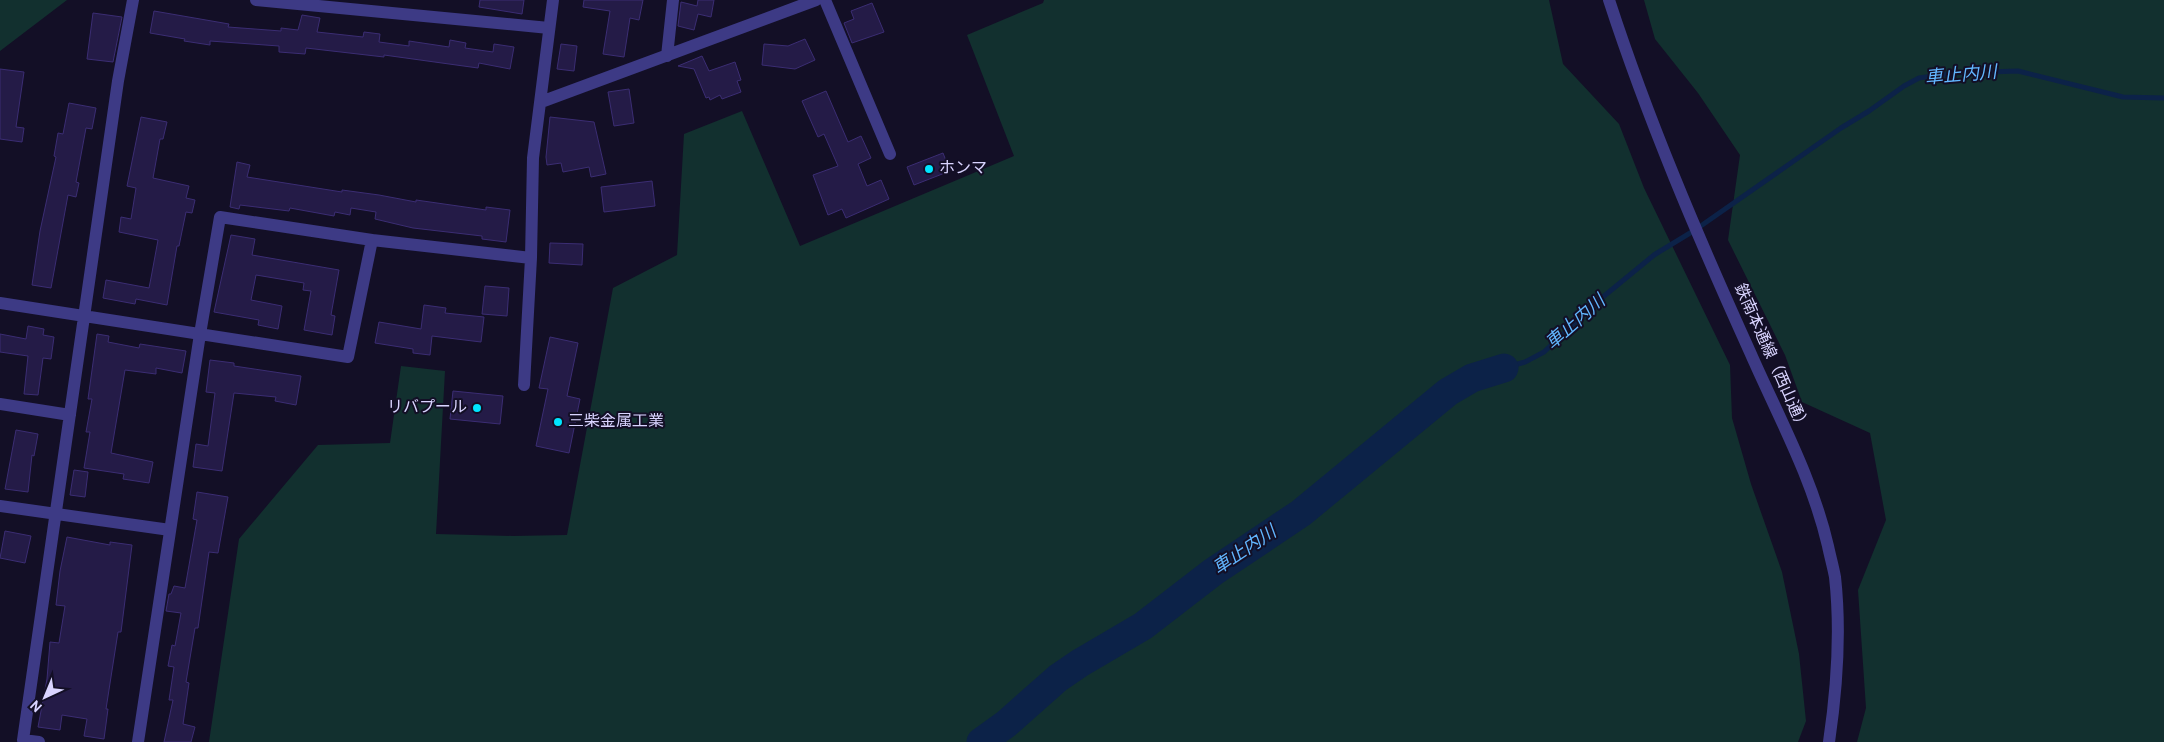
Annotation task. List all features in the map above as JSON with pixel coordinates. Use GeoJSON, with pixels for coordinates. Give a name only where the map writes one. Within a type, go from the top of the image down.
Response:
{"type":"FeatureCollection","features":[{"type":"Feature","properties":{"kind":"street"},"geometry":{"type":"LineString","coordinates":[[40,742],[24,740],[118,81],[133,0]]}},
{"type":"Feature","properties":{"kind":"street"},"geometry":{"type":"LineString","coordinates":[[256,0],[549,28]]}},
{"type":"Feature","properties":{"kind":"street"},"geometry":{"type":"LineString","coordinates":[[524,385],[531,258],[533,158],[553,0]]}},
{"type":"Feature","properties":{"kind":"street"},"geometry":{"type":"LineString","coordinates":[[667,56],[672,0]]}},
{"type":"Feature","properties":{"kind":"street"},"geometry":{"type":"LineString","coordinates":[[541,102],[815,0]]}},
{"type":"Feature","properties":{"kind":"street"},"geometry":{"type":"LineString","coordinates":[[825,0],[890,154]]}},
{"type":"Feature","properties":{"kind":"street","name":"鉄南本通線（西山通）"},"geometry":{"type":"LineString","coordinates":[[1609,0],[1633,73],[1687,211],[1788,435],[1820,512],[1835,576],[1837,639],[1834,709],[1829,742]]}},
{"type":"Feature","properties":{"kind":"street"},"geometry":{"type":"LineString","coordinates":[[138,742],[200,334],[220,217],[372,240],[531,258]]}},
{"type":"Feature","properties":{"kind":"street"},"geometry":{"type":"LineString","coordinates":[[0,304],[348,357],[372,240]]}},
{"type":"Feature","properties":{"kind":"street"},"geometry":{"type":"LineString","coordinates":[[0,404],[70,415]]}},
{"type":"Feature","properties":{"kind":"street"},"geometry":{"type":"LineString","coordinates":[[0,506],[170,530]]}},
{"type":"Feature","properties":{"kind":"green space"},"geometry":{"type":"Polygon","coordinates":[[[0,0],[67,0],[0,51],[0,0]]]}},
{"type":"Feature","properties":{"kind":"green space"},"geometry":{"type":"Polygon","coordinates":[[[1044,0],[1549,0],[1563,64],[1619,124],[1644,188],[1730,365],[1732,418],[1751,484],[1782,572],[1799,654],[1806,721],[1798,742],[209,742],[239,539],[318,445],[390,443],[401,366],[445,371],[436,534],[567,535],[613,288],[677,255],[684,134],[742,111],[800,246],[1014,156],[967,35],[1043,3],[1044,0]]]}},
{"type":"Feature","properties":{"kind":"green space"},"geometry":{"type":"Polygon","coordinates":[[[1644,0],[2164,0],[2164,742],[1857,742],[1866,708],[1858,590],[1886,520],[1870,433],[1802,402],[1785,355],[1728,240],[1740,155],[1698,93],[1655,39],[1644,0]]]}},
{"type":"Feature","properties":{"kind":"building"},"geometry":{"type":"Polygon","coordinates":[[[480,0],[524,0],[522,14],[479,7],[480,0]]]}},
{"type":"Feature","properties":{"kind":"building"},"geometry":{"type":"Polygon","coordinates":[[[584,0],[643,0],[639,20],[630,18],[624,57],[603,54],[610,11],[583,7],[584,0]]]}},
{"type":"Feature","properties":{"kind":"building"},"geometry":{"type":"Polygon","coordinates":[[[698,0],[714,0],[711,17],[698,14],[694,30],[678,26],[681,2],[697,6],[698,0]]]}},
{"type":"Feature","properties":{"kind":"building"},"geometry":{"type":"Polygon","coordinates":[[[872,3],[884,32],[852,43],[844,23],[854,19],[851,11],[872,3]]]}},
{"type":"Feature","properties":{"kind":"building"},"geometry":{"type":"Polygon","coordinates":[[[154,11],[229,24],[228,27],[281,31],[281,28],[298,30],[302,15],[320,18],[317,32],[363,37],[364,32],[380,34],[379,42],[409,46],[409,41],[449,47],[450,40],[466,43],[465,48],[493,52],[494,44],[514,47],[510,69],[479,63],[478,68],[384,55],[384,57],[306,48],[305,54],[279,52],[279,46],[210,41],[210,45],[150,33],[154,11]]]}},
{"type":"Feature","properties":{"kind":"building"},"geometry":{"type":"Polygon","coordinates":[[[93,13],[122,17],[113,62],[87,59],[93,13]]]}},
{"type":"Feature","properties":{"kind":"building"},"geometry":{"type":"Polygon","coordinates":[[[805,39],[815,60],[795,69],[762,65],[764,44],[788,46],[805,39]]]}},
{"type":"Feature","properties":{"kind":"building"},"geometry":{"type":"Polygon","coordinates":[[[561,44],[577,46],[574,71],[557,69],[561,44]]]}},
{"type":"Feature","properties":{"kind":"building"},"geometry":{"type":"Polygon","coordinates":[[[702,56],[709,71],[735,62],[741,80],[737,81],[741,92],[722,99],[720,95],[710,100],[709,97],[706,98],[694,69],[678,66],[702,56]]]}},
{"type":"Feature","properties":{"kind":"building"},"geometry":{"type":"Polygon","coordinates":[[[0,69],[24,72],[16,127],[24,128],[22,142],[0,139],[0,69]]]}},
{"type":"Feature","properties":{"kind":"building"},"geometry":{"type":"Polygon","coordinates":[[[629,89],[634,123],[614,126],[608,92],[629,89]]]}},
{"type":"Feature","properties":{"kind":"building"},"geometry":{"type":"Polygon","coordinates":[[[826,91],[848,142],[861,136],[871,158],[858,164],[867,186],[881,180],[889,199],[846,218],[842,209],[828,215],[813,175],[838,166],[824,134],[818,137],[802,101],[826,91]]]}},
{"type":"Feature","properties":{"kind":"building"},"geometry":{"type":"Polygon","coordinates":[[[69,103],[96,108],[92,129],[86,128],[76,182],[79,183],[76,197],[68,195],[51,288],[32,285],[40,231],[56,157],[54,156],[58,133],[63,134],[69,103]]]}},
{"type":"Feature","properties":{"kind":"building"},"geometry":{"type":"Polygon","coordinates":[[[141,117],[167,122],[163,139],[160,139],[153,178],[189,186],[186,198],[195,200],[192,213],[186,212],[179,246],[177,246],[167,305],[136,299],[135,304],[103,298],[106,280],[149,288],[158,240],[119,232],[121,217],[131,219],[136,188],[127,186],[141,117]]]}},
{"type":"Feature","properties":{"kind":"building"},"geometry":{"type":"Polygon","coordinates":[[[550,117],[594,122],[606,174],[591,177],[589,167],[563,172],[561,163],[547,165],[550,117]]]}},
{"type":"Feature","properties":{"kind":"building","name":"ホンマ"},"geometry":{"type":"Polygon","coordinates":[[[943,153],[950,171],[914,185],[907,167],[943,153]]]}},
{"type":"Feature","properties":{"kind":"building"},"geometry":{"type":"Polygon","coordinates":[[[237,162],[250,165],[247,177],[342,192],[342,190],[379,195],[416,202],[416,200],[486,210],[486,207],[510,210],[506,242],[482,239],[482,236],[413,228],[375,219],[376,212],[351,208],[350,215],[335,212],[334,216],[290,208],[289,211],[240,205],[239,209],[230,207],[237,162]]]}},
{"type":"Feature","properties":{"kind":"building"},"geometry":{"type":"Polygon","coordinates":[[[652,181],[655,206],[604,212],[601,187],[652,181]]]}},
{"type":"Feature","properties":{"kind":"building"},"geometry":{"type":"Polygon","coordinates":[[[231,235],[255,239],[252,255],[339,270],[331,315],[335,316],[332,335],[304,330],[311,291],[303,290],[304,283],[256,275],[251,300],[282,306],[278,329],[258,325],[259,320],[214,312],[231,235]]]}},
{"type":"Feature","properties":{"kind":"building"},"geometry":{"type":"Polygon","coordinates":[[[550,243],[583,244],[582,265],[549,263],[550,243]]]}},
{"type":"Feature","properties":{"kind":"building"},"geometry":{"type":"Polygon","coordinates":[[[485,286],[509,288],[507,316],[482,314],[485,286]]]}},
{"type":"Feature","properties":{"kind":"building"},"geometry":{"type":"Polygon","coordinates":[[[424,305],[446,308],[445,313],[484,317],[481,342],[432,336],[430,355],[413,353],[413,349],[375,343],[379,322],[421,329],[424,305]]]}},
{"type":"Feature","properties":{"kind":"building"},"geometry":{"type":"Polygon","coordinates":[[[28,326],[44,329],[43,335],[54,337],[51,359],[43,358],[38,395],[24,394],[28,356],[0,352],[0,334],[26,339],[28,326]]]}},
{"type":"Feature","properties":{"kind":"building"},"geometry":{"type":"Polygon","coordinates":[[[97,334],[109,336],[108,342],[139,348],[140,344],[186,351],[182,373],[156,368],[156,374],[125,370],[111,453],[153,462],[149,483],[123,479],[124,474],[84,468],[90,432],[86,432],[92,399],[88,399],[97,334]]]}},
{"type":"Feature","properties":{"kind":"building"},"geometry":{"type":"Polygon","coordinates":[[[550,337],[578,343],[567,396],[580,399],[569,453],[536,446],[548,389],[539,388],[550,337]]]}},
{"type":"Feature","properties":{"kind":"building"},"geometry":{"type":"Polygon","coordinates":[[[210,360],[234,363],[234,366],[301,376],[296,405],[275,401],[276,397],[234,393],[222,471],[193,467],[196,444],[208,446],[215,393],[206,392],[210,360]]]}},
{"type":"Feature","properties":{"kind":"building","name":"リバプール"},"geometry":{"type":"Polygon","coordinates":[[[453,391],[503,396],[500,424],[450,419],[453,391]]]}},
{"type":"Feature","properties":{"kind":"building"},"geometry":{"type":"Polygon","coordinates":[[[16,430],[38,434],[34,456],[32,455],[28,492],[5,489],[16,430]]]}},
{"type":"Feature","properties":{"kind":"building"},"geometry":{"type":"Polygon","coordinates":[[[74,470],[88,472],[85,497],[70,495],[74,470]]]}},
{"type":"Feature","properties":{"kind":"building"},"geometry":{"type":"Polygon","coordinates":[[[197,492],[228,497],[218,553],[209,552],[198,628],[195,628],[186,682],[189,683],[183,724],[195,727],[191,742],[164,742],[173,700],[169,700],[174,667],[168,666],[172,645],[175,646],[181,613],[166,611],[169,594],[171,594],[174,586],[185,588],[197,520],[193,519],[197,492]]]}},
{"type":"Feature","properties":{"kind":"building"},"geometry":{"type":"Polygon","coordinates":[[[5,531],[31,536],[25,563],[0,558],[5,531]]]}},
{"type":"Feature","properties":{"kind":"building"},"geometry":{"type":"Polygon","coordinates":[[[67,537],[110,545],[110,542],[132,545],[121,632],[118,632],[106,709],[108,709],[104,739],[84,736],[87,719],[62,715],[60,730],[38,727],[47,679],[50,642],[59,643],[65,606],[56,605],[67,537]]]}},
{"type":"Feature","properties":{"kind":"waterway","name":"車止内川"},"geometry":{"type":"LineString","coordinates":[[1504,368],[1525,362],[1544,352],[1598,301],[1654,255],[1695,230],[1841,128],[1919,78],[1956,73],[2018,71],[2123,97],[2164,98]]}},
{"type":"Feature","properties":{"kind":"waterway","name":"車止内川"},"geometry":{"type":"LineString","coordinates":[[981,742],[1006,724],[1058,678],[1143,626],[1213,572],[1301,513],[1448,392],[1472,378],[1504,368]]}},
{"type":"Feature","properties":{"kind":"place","name":"ホンマ"},"geometry":{"type":"Point","coordinates":[929,169]}},
{"type":"Feature","properties":{"kind":"place","name":"リバプール"},"geometry":{"type":"Point","coordinates":[477,408]}},
{"type":"Feature","properties":{"kind":"place","name":"三柴金属工業"},"geometry":{"type":"Point","coordinates":[558,422]}}]}
